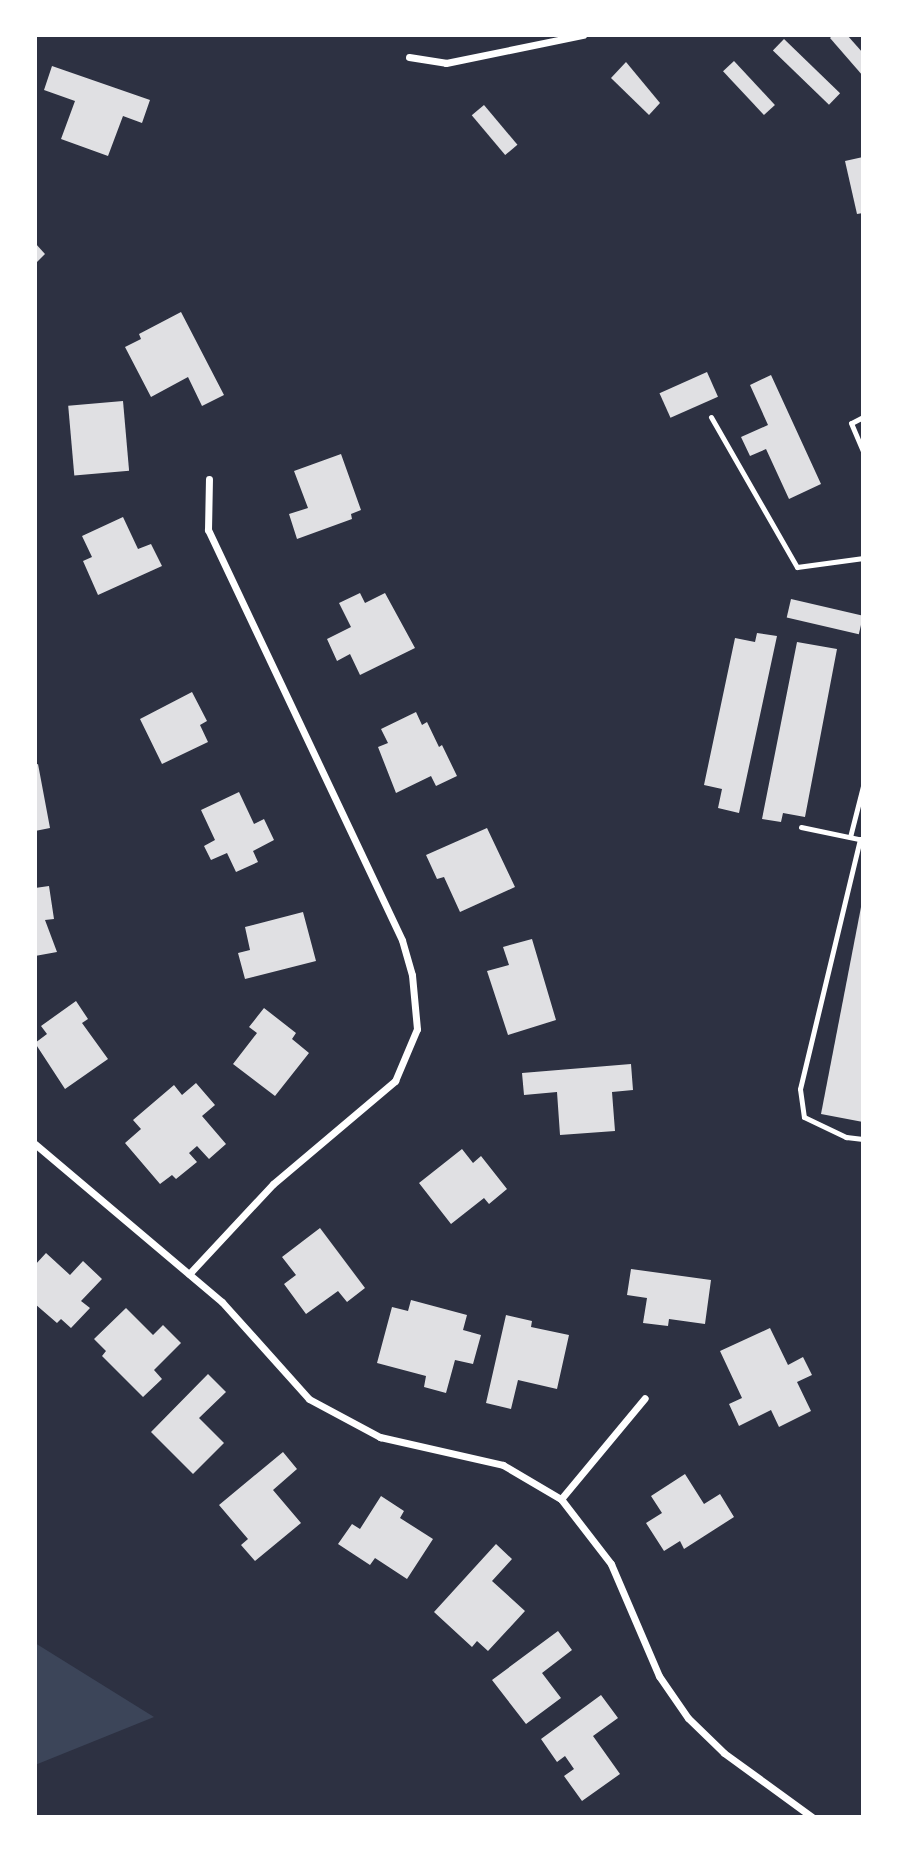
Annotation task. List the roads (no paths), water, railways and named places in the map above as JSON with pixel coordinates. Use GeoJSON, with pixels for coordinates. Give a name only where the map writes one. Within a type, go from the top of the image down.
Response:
{"type":"FeatureCollection","features":[{"type":"Feature","properties":{"kind":"street"},"geometry":{"type":"LineString","coordinates":[[409,57],[446,63],[583,35]]}},
{"type":"Feature","properties":{"kind":"street"},"geometry":{"type":"LineString","coordinates":[[189,1274],[274,1184],[395,1081],[417,1029],[412,975],[402,940],[208,530],[209,478]]}},
{"type":"Feature","properties":{"kind":"street"},"geometry":{"type":"LineString","coordinates":[[35,1144],[222,1302],[309,1399],[380,1437],[503,1465],[561,1499],[611,1564],[659,1676],[688,1718],[724,1753],[812,1817]]}},
{"type":"Feature","properties":{"kind":"street"},"geometry":{"type":"LineString","coordinates":[[561,1499],[645,1398]]}},
{"type":"Feature","properties":{"kind":"lane"},"geometry":{"type":"LineString","coordinates":[[711,417],[797,568],[863,558]]}},
{"type":"Feature","properties":{"kind":"lane"},"geometry":{"type":"LineString","coordinates":[[863,417],[851,423],[863,451]]}},
{"type":"Feature","properties":{"kind":"lane"},"geometry":{"type":"LineString","coordinates":[[850,837],[863,786]]}},
{"type":"Feature","properties":{"kind":"lane"},"geometry":{"type":"LineString","coordinates":[[801,827],[862,839],[800,1089],[804,1117],[846,1137],[863,1139]]}}]}
